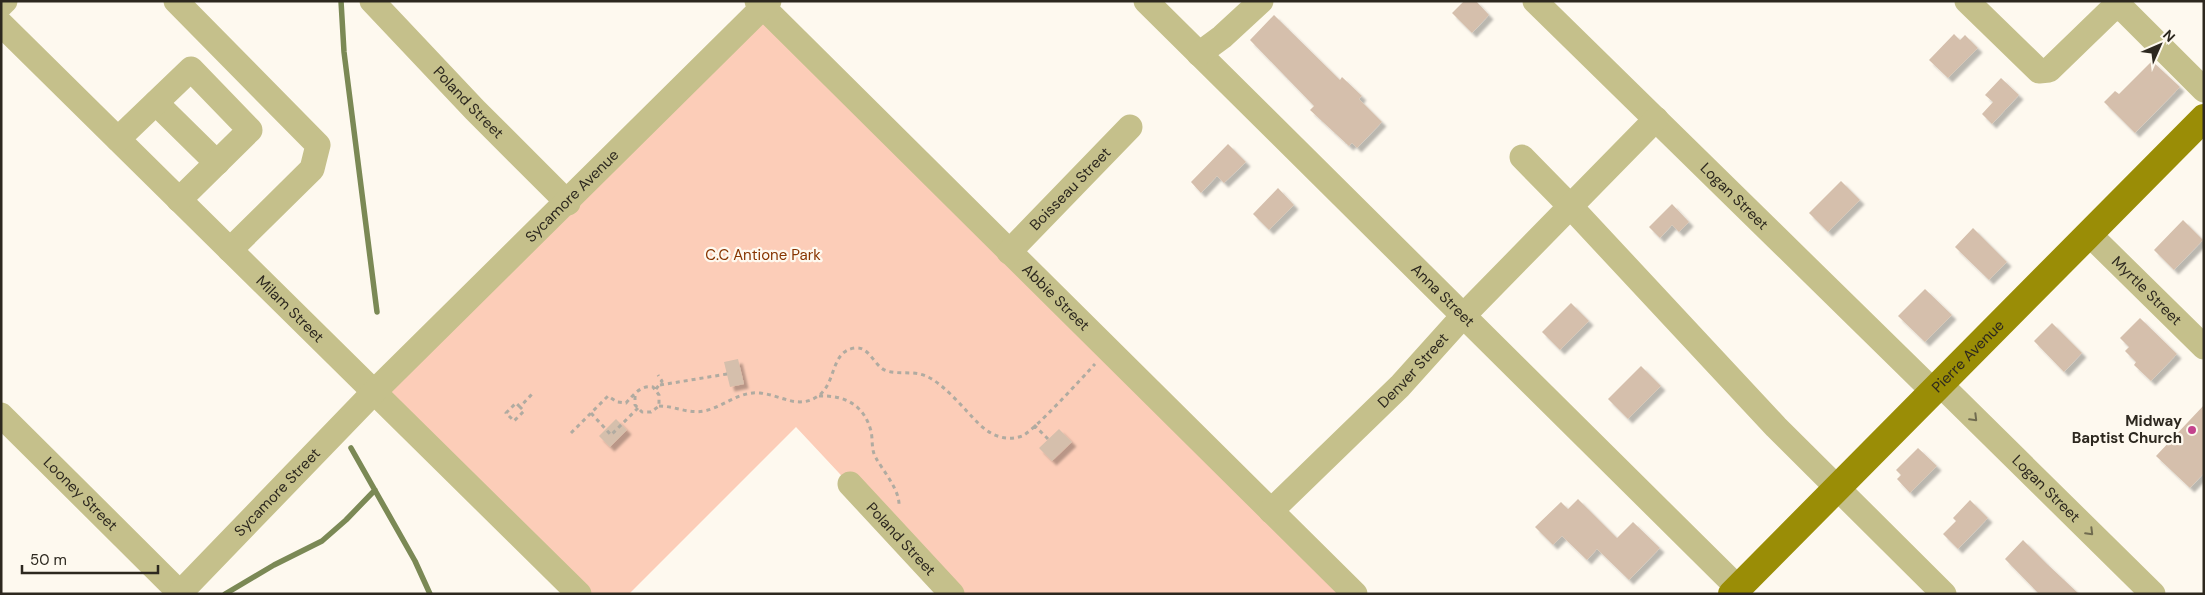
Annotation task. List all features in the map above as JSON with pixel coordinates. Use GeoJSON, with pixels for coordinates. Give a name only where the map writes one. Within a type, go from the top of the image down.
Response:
{"type":"FeatureCollection","features":[{"type":"Feature","properties":{"kind":"main road","name":"Pierre Avenue"},"geometry":{"type":"LineString","coordinates":[[1741,590],[1838,487],[2204,118]]}},
{"type":"Feature","properties":{"kind":"street"},"geometry":{"type":"LineString","coordinates":[[1,5],[5,1]]}},
{"type":"Feature","properties":{"kind":"street"},"geometry":{"type":"LineString","coordinates":[[176,1],[318,145],[312,169],[230,250]]}},
{"type":"Feature","properties":{"kind":"street","name":"Poland Street"},"geometry":{"type":"LineString","coordinates":[[372,1],[475,110],[568,203]]}},
{"type":"Feature","properties":{"kind":"street","name":"Anna Street"},"geometry":{"type":"LineString","coordinates":[[1146,1],[1741,590]]}},
{"type":"Feature","properties":{"kind":"street"},"geometry":{"type":"LineString","coordinates":[[1199,54],[1222,37],[1261,1]]}},
{"type":"Feature","properties":{"kind":"street","name":"Logan Street"},"geometry":{"type":"LineString","coordinates":[[1535,1],[1936,388],[2153,594]]}},
{"type":"Feature","properties":{"kind":"street"},"geometry":{"type":"LineString","coordinates":[[1967,1],[2039,71],[2049,70],[2110,11],[2113,5],[2123,9],[2204,90]]}},
{"type":"Feature","properties":{"kind":"street","name":"Sycamore Avenue"},"geometry":{"type":"LineString","coordinates":[[374,392],[568,203],[763,3]]}},
{"type":"Feature","properties":{"kind":"street","name":"Abbie Street"},"geometry":{"type":"LineString","coordinates":[[763,3],[1009,252],[1355,594]]}},
{"type":"Feature","properties":{"kind":"street","name":"Milam Street"},"geometry":{"type":"LineString","coordinates":[[1,24],[578,594]]}},
{"type":"Feature","properties":{"kind":"street"},"geometry":{"type":"LineString","coordinates":[[118,139],[191,69],[250,130],[179,200]]}},
{"type":"Feature","properties":{"kind":"street"},"geometry":{"type":"LineString","coordinates":[[156,103],[217,163]]}},
{"type":"Feature","properties":{"kind":"street","name":"Denver Street"},"geometry":{"type":"LineString","coordinates":[[1271,511],[1400,386],[1463,316],[1656,118]]}},
{"type":"Feature","properties":{"kind":"street","name":"Boisseau Street"},"geometry":{"type":"LineString","coordinates":[[1009,252],[1130,127]]}},
{"type":"Feature","properties":{"kind":"street"},"geometry":{"type":"LineString","coordinates":[[1522,158],[1570,206],[1776,427],[1944,594]]}},
{"type":"Feature","properties":{"kind":"street","name":"Myrtle Street"},"geometry":{"type":"LineString","coordinates":[[2089,234],[2204,347]]}},
{"type":"Feature","properties":{"kind":"street","name":"Sycamore Street"},"geometry":{"type":"LineString","coordinates":[[180,593],[374,392]]}},
{"type":"Feature","properties":{"kind":"street","name":"Looney Street"},"geometry":{"type":"LineString","coordinates":[[1,415],[180,593]]}},
{"type":"Feature","properties":{"kind":"street","name":"Poland Street"},"geometry":{"type":"LineString","coordinates":[[850,484],[952,594]]}},
{"type":"Feature","properties":{"kind":"path"},"geometry":{"type":"LineString","coordinates":[[819,396],[834,377],[835,364],[842,353],[856,348],[868,352],[874,362],[886,371],[915,373],[929,377],[988,433],[1006,438],[1024,435],[1100,358]]}},
{"type":"Feature","properties":{"kind":"path"},"geometry":{"type":"LineString","coordinates":[[660,385],[727,374]]}},
{"type":"Feature","properties":{"kind":"path"},"geometry":{"type":"LineString","coordinates":[[656,389],[662,381],[658,375]]}},
{"type":"Feature","properties":{"kind":"path"},"geometry":{"type":"LineString","coordinates":[[571,433],[608,396],[616,402],[626,403],[646,386],[656,389],[659,395],[659,406]]}},
{"type":"Feature","properties":{"kind":"path"},"geometry":{"type":"LineString","coordinates":[[635,394],[634,399],[638,408],[646,413],[659,406],[675,407],[687,412],[701,412],[718,408],[738,395],[760,393],[799,403],[819,396],[834,395],[847,398],[861,410],[871,430],[874,455],[899,501],[898,519],[893,531]]}},
{"type":"Feature","properties":{"kind":"path"},"geometry":{"type":"LineString","coordinates":[[520,407],[532,394]]}},
{"type":"Feature","properties":{"kind":"path"},"geometry":{"type":"LineString","coordinates":[[516,403],[520,407],[524,411],[514,421],[506,413],[516,403]]}},
{"type":"Feature","properties":{"kind":"path"},"geometry":{"type":"LineString","coordinates":[[590,413],[612,435],[638,408]]}},
{"type":"Feature","properties":{"kind":"path"},"geometry":{"type":"LineString","coordinates":[[1034,425],[1048,440]]}},
{"type":"Feature","properties":{"kind":"green space","name":"C.C Antione Park"},"geometry":{"type":"Polygon","coordinates":[[[763,7],[1355,594],[952,594],[796,427],[629,594],[579,594],[374,392],[763,7]]]}},
{"type":"Feature","properties":{"kind":"building"},"geometry":{"type":"Polygon","coordinates":[[[1464,1],[1476,1],[1489,15],[1472,33],[1452,13],[1464,1]]]}},
{"type":"Feature","properties":{"kind":"building"},"geometry":{"type":"Polygon","coordinates":[[[1274,15],[1340,80],[1342,77],[1362,96],[1359,99],[1382,122],[1357,148],[1352,143],[1349,146],[1310,110],[1314,106],[1250,40],[1274,15]]]}},
{"type":"Feature","properties":{"kind":"building"},"geometry":{"type":"Polygon","coordinates":[[[1954,34],[1960,40],[1965,35],[1978,48],[1948,78],[1929,60],[1954,34]]]}},
{"type":"Feature","properties":{"kind":"building"},"geometry":{"type":"Polygon","coordinates":[[[2152,61],[2180,87],[2135,133],[2104,102],[2115,91],[2119,94],[2152,61]]]}},
{"type":"Feature","properties":{"kind":"building"},"geometry":{"type":"Polygon","coordinates":[[[2001,78],[2019,95],[1992,124],[1982,114],[1993,102],[1985,95],[2001,78]]]}},
{"type":"Feature","properties":{"kind":"building"},"geometry":{"type":"Polygon","coordinates":[[[1228,144],[1246,162],[1224,183],[1217,176],[1201,193],[1191,182],[1228,144]]]}},
{"type":"Feature","properties":{"kind":"building"},"geometry":{"type":"Polygon","coordinates":[[[1841,181],[1860,200],[1828,232],[1809,213],[1841,181]]]}},
{"type":"Feature","properties":{"kind":"building"},"geometry":{"type":"Polygon","coordinates":[[[1278,188],[1294,205],[1269,230],[1253,214],[1278,188]]]}},
{"type":"Feature","properties":{"kind":"building"},"geometry":{"type":"Polygon","coordinates":[[[1672,204],[1689,222],[1679,232],[1672,225],[1660,238],[1649,227],[1672,204]]]}},
{"type":"Feature","properties":{"kind":"building"},"geometry":{"type":"Polygon","coordinates":[[[2183,220],[2203,240],[2174,270],[2154,250],[2183,220]]]}},
{"type":"Feature","properties":{"kind":"building"},"geometry":{"type":"Polygon","coordinates":[[[1973,228],[2007,262],[1989,280],[1955,247],[1973,228]]]}},
{"type":"Feature","properties":{"kind":"building"},"geometry":{"type":"Polygon","coordinates":[[[1925,289],[1952,315],[1925,342],[1898,316],[1925,289]]]}},
{"type":"Feature","properties":{"kind":"building"},"geometry":{"type":"Polygon","coordinates":[[[1571,303],[1589,321],[1560,350],[1542,332],[1571,303]]]}},
{"type":"Feature","properties":{"kind":"building"},"geometry":{"type":"Polygon","coordinates":[[[2140,318],[2177,354],[2151,381],[2134,365],[2136,362],[2125,351],[2129,347],[2120,338],[2140,318]]]}},
{"type":"Feature","properties":{"kind":"building"},"geometry":{"type":"Polygon","coordinates":[[[2052,323],[2082,353],[2064,372],[2034,341],[2052,323]]]}},
{"type":"Feature","properties":{"kind":"building"},"geometry":{"type":"Polygon","coordinates":[[[738,359],[744,384],[730,387],[724,362],[738,359]]]}},
{"type":"Feature","properties":{"kind":"building"},"geometry":{"type":"Polygon","coordinates":[[[1641,366],[1661,386],[1628,419],[1608,399],[1641,366]]]}},
{"type":"Feature","properties":{"kind":"building","name":"Midway Baptist Church"},"geometry":{"type":"Polygon","coordinates":[[[2204,405],[2204,473],[2190,488],[2156,456],[2204,405]]]}},
{"type":"Feature","properties":{"kind":"building"},"geometry":{"type":"Polygon","coordinates":[[[616,419],[627,430],[610,447],[599,436],[616,419]]]}},
{"type":"Feature","properties":{"kind":"building"},"geometry":{"type":"Polygon","coordinates":[[[1059,429],[1072,442],[1052,461],[1039,448],[1059,429]]]}},
{"type":"Feature","properties":{"kind":"building"},"geometry":{"type":"Polygon","coordinates":[[[1918,448],[1937,466],[1910,493],[1897,479],[1901,475],[1896,470],[1918,448]]]}},
{"type":"Feature","properties":{"kind":"building"},"geometry":{"type":"Polygon","coordinates":[[[1578,499],[1617,538],[1633,522],[1660,548],[1629,580],[1597,549],[1587,560],[1562,536],[1553,545],[1535,527],[1561,502],[1568,509],[1578,499]]]}},
{"type":"Feature","properties":{"kind":"building"},"geometry":{"type":"Polygon","coordinates":[[[1970,500],[1988,518],[1958,549],[1943,534],[1956,521],[1953,518],[1970,500]]]}},
{"type":"Feature","properties":{"kind":"building"},"geometry":{"type":"Polygon","coordinates":[[[2023,540],[2079,594],[2039,594],[2005,559],[2023,540]]]}},
{"type":"Feature","properties":{"kind":"waterway"},"geometry":{"type":"LineString","coordinates":[[341,1],[344,52],[377,312]]}},
{"type":"Feature","properties":{"kind":"waterway"},"geometry":{"type":"LineString","coordinates":[[351,448],[415,561],[430,594]]}},
{"type":"Feature","properties":{"kind":"waterway"},"geometry":{"type":"LineString","coordinates":[[225,594],[274,565],[322,541],[346,520],[375,490]]}},
{"type":"Feature","properties":{"kind":"place","name":"Midway Baptist Church"},"geometry":{"type":"Point","coordinates":[2192,430]}}]}
